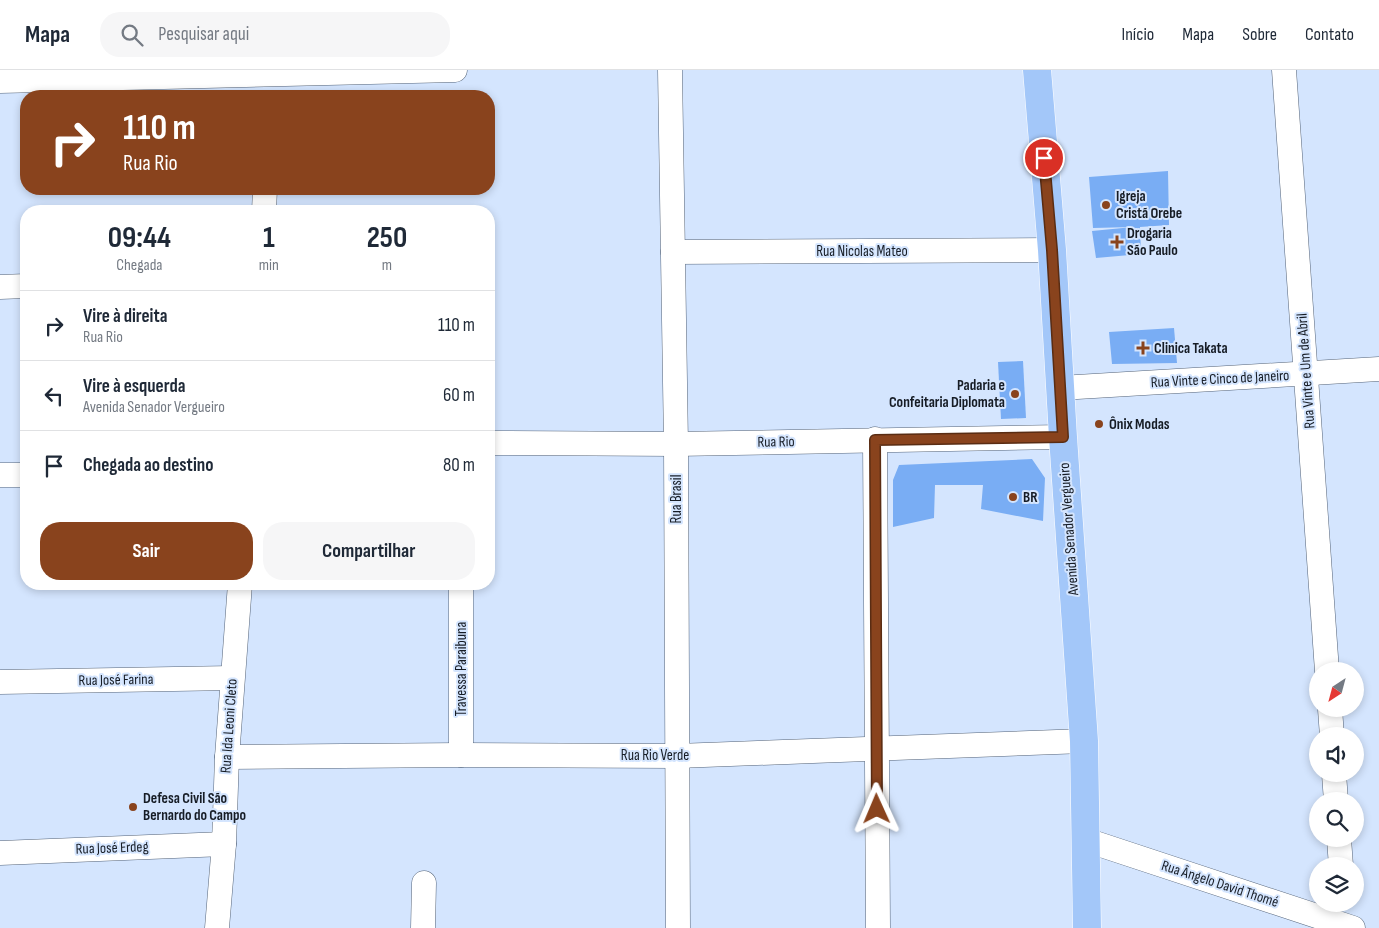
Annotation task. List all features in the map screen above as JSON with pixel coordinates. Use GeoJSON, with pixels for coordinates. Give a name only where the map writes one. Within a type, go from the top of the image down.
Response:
{"type":"FeatureCollection","features":[{"type":"Feature","properties":{"kind":"main road","name":"Avenida Senador Vergueiro"},"geometry":{"type":"LineString","coordinates":[[1037,70],[1052,250],[1084,741],[1088,928]]}},
{"type":"Feature","properties":{"kind":"street"},"geometry":{"type":"LineString","coordinates":[[0,81],[113,74],[271,80],[455,70]]}},
{"type":"Feature","properties":{"kind":"street","name":"Rua Brasil"},"geometry":{"type":"LineString","coordinates":[[670,70],[676,444],[678,928]]}},
{"type":"Feature","properties":{"kind":"street","name":"Rua Vinte e Um de Abril"},"geometry":{"type":"LineString","coordinates":[[1284,70],[1326,662]]}},
{"type":"Feature","properties":{"kind":"street","name":"Rua Nicolas Mateo"},"geometry":{"type":"LineString","coordinates":[[673,252],[1052,250]]}},
{"type":"Feature","properties":{"kind":"street"},"geometry":{"type":"LineString","coordinates":[[0,287],[20,286]]}},
{"type":"Feature","properties":{"kind":"street","name":"Rua Vinte e Cinco de Janeiro"},"geometry":{"type":"LineString","coordinates":[[1060,388],[1379,369]]}},
{"type":"Feature","properties":{"kind":"street","name":"Rua Rio"},"geometry":{"type":"LineString","coordinates":[[495,443],[676,444],[1063,437]]}},
{"type":"Feature","properties":{"kind":"street"},"geometry":{"type":"LineString","coordinates":[[875,440],[878,928]]}},
{"type":"Feature","properties":{"kind":"street"},"geometry":{"type":"LineString","coordinates":[[0,475],[20,475]]}},
{"type":"Feature","properties":{"kind":"street","name":"Rua Ida Leoni Cleto"},"geometry":{"type":"LineString","coordinates":[[218,928],[224,844],[226,757],[239,590]]}},
{"type":"Feature","properties":{"kind":"street","name":"Travessa Paraibuna"},"geometry":{"type":"LineString","coordinates":[[461,590],[461,755]]}},
{"type":"Feature","properties":{"kind":"street","name":"Rua José Farina"},"geometry":{"type":"LineString","coordinates":[[0,682],[232,678]]}},
{"type":"Feature","properties":{"kind":"street","name":"Rua Rio Verde"},"geometry":{"type":"LineString","coordinates":[[226,757],[677,756],[1084,741]]}},
{"type":"Feature","properties":{"kind":"street","name":"Rua Ângelo David Thomé"},"geometry":{"type":"LineString","coordinates":[[1086,840],[1347,919]]}},
{"type":"Feature","properties":{"kind":"street","name":"Rua José Erdeg"},"geometry":{"type":"LineString","coordinates":[[0,853],[224,844]]}},
{"type":"Feature","properties":{"kind":"street"},"geometry":{"type":"LineString","coordinates":[[423,928],[424,883]]}},
{"type":"Feature","properties":{"kind":"building"},"geometry":{"type":"Polygon","coordinates":[[[1168,171],[1169,225],[1140,227],[1141,254],[1096,258],[1092,231],[1133,227],[1093,228],[1089,177],[1168,171]]]}},
{"type":"Feature","properties":{"kind":"building","name":"Clinica Takata"},"geometry":{"type":"Polygon","coordinates":[[[1174,328],[1177,363],[1112,364],[1109,332],[1174,328]]]}},
{"type":"Feature","properties":{"kind":"building"},"geometry":{"type":"Polygon","coordinates":[[[1023,361],[1026,418],[1001,419],[998,362],[1023,361]]]}},
{"type":"Feature","properties":{"kind":"building","name":"BR"},"geometry":{"type":"Polygon","coordinates":[[[1032,459],[1045,478],[1043,521],[981,509],[983,485],[935,485],[934,518],[893,527],[893,480],[899,465],[1032,459]]]}},
{"type":"Feature","properties":{"kind":"place","name":"Igreja Cristã Orebe"},"geometry":{"type":"Point","coordinates":[1106,205]}},
{"type":"Feature","properties":{"kind":"place","name":"Drogaria São Paulo"},"geometry":{"type":"Point","coordinates":[1117,242]}},
{"type":"Feature","properties":{"kind":"place","name":"Clinica Takata"},"geometry":{"type":"Point","coordinates":[1143,348]}},
{"type":"Feature","properties":{"kind":"place","name":"Padaria e Confeitaria Diplomata"},"geometry":{"type":"Point","coordinates":[1015,394]}},
{"type":"Feature","properties":{"kind":"place","name":"Ônix Modas"},"geometry":{"type":"Point","coordinates":[1099,424]}},
{"type":"Feature","properties":{"kind":"place","name":"BR"},"geometry":{"type":"Point","coordinates":[1013,497]}},
{"type":"Feature","properties":{"kind":"place","name":"Defesa Civil São Bernardo do Campo"},"geometry":{"type":"Point","coordinates":[133,807]}},
{"type":"Feature","properties":{"kind":"route"},"geometry":{"type":"LineString","coordinates":[[877,809],[875,440],[1063,437],[1052,250],[1044,158]]}}]}
